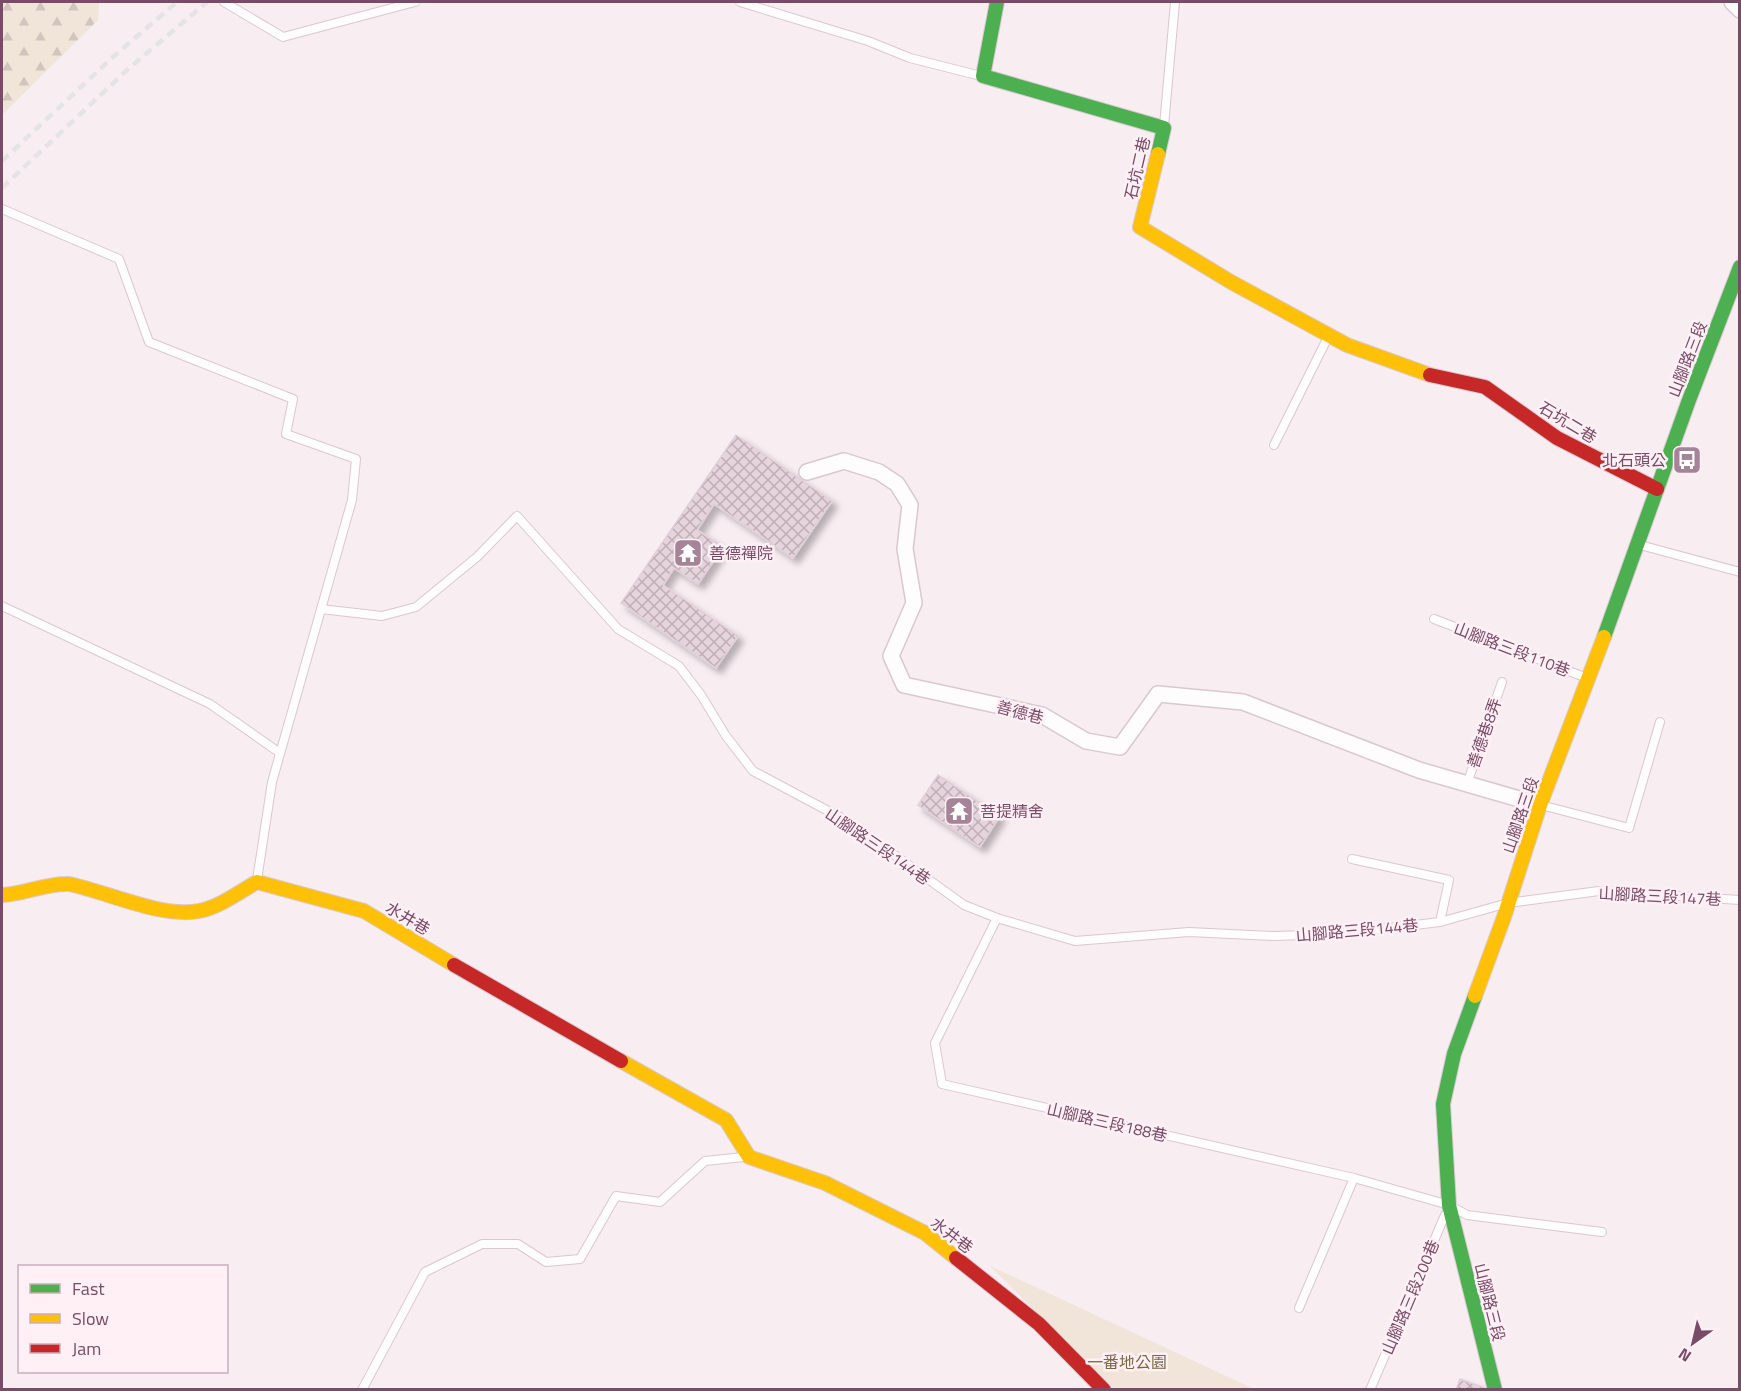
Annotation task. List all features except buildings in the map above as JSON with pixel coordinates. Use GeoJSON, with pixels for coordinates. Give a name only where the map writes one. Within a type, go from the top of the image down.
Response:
{"type":"FeatureCollection","features":[{"type":"Feature","properties":{"kind":"street"},"geometry":{"type":"LineString","coordinates":[[983,76],[998,2]]}},
{"type":"Feature","properties":{"kind":"street"},"geometry":{"type":"LineString","coordinates":[[1732,2],[1740,10]]}},
{"type":"Feature","properties":{"kind":"street","name":"石坑二巷"},"geometry":{"type":"LineString","coordinates":[[983,76],[1164,128],[1140,227],[1231,282],[1347,345],[1437,377],[1485,387],[1557,438],[1657,489]]}},
{"type":"Feature","properties":{"kind":"street","name":"山腳路三段"},"geometry":{"type":"LineString","coordinates":[[1495,1389],[1449,1205],[1443,1104],[1454,1054],[1508,903],[1539,805],[1589,679],[1740,267]]}},
{"type":"Feature","properties":{"kind":"street","name":"善德巷"},"geometry":{"type":"LineString","coordinates":[[807,472],[844,461],[879,472],[897,484],[910,506],[904,549],[914,603],[891,656],[904,685],[1042,715],[1086,741],[1120,747],[1158,694],[1243,702],[1383,757],[1539,805]]}},
{"type":"Feature","properties":{"kind":"street"},"geometry":{"type":"LineString","coordinates":[[2,895],[13,896],[67,883],[170,911],[198,912],[228,899],[257,882]]}},
{"type":"Feature","properties":{"kind":"street","name":"水井巷"},"geometry":{"type":"LineString","coordinates":[[257,882],[364,911],[470,975],[726,1120],[749,1157],[825,1183],[925,1233],[1039,1324],[1104,1389]]}},
{"type":"Feature","properties":{"kind":"lane"},"geometry":{"type":"LineString","coordinates":[[224,2],[284,37],[415,2]]}},
{"type":"Feature","properties":{"kind":"lane"},"geometry":{"type":"LineString","coordinates":[[740,2],[868,40],[910,58],[983,76]]}},
{"type":"Feature","properties":{"kind":"lane"},"geometry":{"type":"LineString","coordinates":[[1164,128],[1175,2]]}},
{"type":"Feature","properties":{"kind":"lane"},"geometry":{"type":"LineString","coordinates":[[2,209],[119,259],[149,342],[293,399],[286,434],[357,459],[352,500],[272,782],[257,882]]}},
{"type":"Feature","properties":{"kind":"lane"},"geometry":{"type":"LineString","coordinates":[[1274,445],[1329,335]]}},
{"type":"Feature","properties":{"kind":"lane","name":"山腳路三段144巷"},"geometry":{"type":"LineString","coordinates":[[321,609],[382,616],[416,607],[477,557],[517,516],[618,629],[679,666],[701,695],[726,736],[753,771],[849,822],[964,905],[997,918],[1075,941],[1189,932],[1274,936],[1338,934],[1440,922],[1508,903]]}},
{"type":"Feature","properties":{"kind":"lane"},"geometry":{"type":"LineString","coordinates":[[1637,544],[1740,572]]}},
{"type":"Feature","properties":{"kind":"lane"},"geometry":{"type":"LineString","coordinates":[[2,606],[210,704],[280,753]]}},
{"type":"Feature","properties":{"kind":"lane","name":"山腳路三段110巷"},"geometry":{"type":"LineString","coordinates":[[1434,619],[1589,679]]}},
{"type":"Feature","properties":{"kind":"lane","name":"善德巷8弄"},"geometry":{"type":"LineString","coordinates":[[1467,784],[1502,682]]}},
{"type":"Feature","properties":{"kind":"lane"},"geometry":{"type":"LineString","coordinates":[[1539,805],[1629,828],[1660,722]]}},
{"type":"Feature","properties":{"kind":"lane"},"geometry":{"type":"LineString","coordinates":[[1352,859],[1449,880],[1440,922]]}},
{"type":"Feature","properties":{"kind":"lane","name":"山腳路三段147巷"},"geometry":{"type":"LineString","coordinates":[[1508,903],[1599,891],[1740,900]]}},
{"type":"Feature","properties":{"kind":"lane","name":"山腳路三段188巷"},"geometry":{"type":"LineString","coordinates":[[997,918],[934,1043],[942,1084],[1354,1178],[1449,1205],[1467,1215],[1602,1232]]}},
{"type":"Feature","properties":{"kind":"lane","name":"水井巷"},"geometry":{"type":"LineString","coordinates":[[362,1389],[425,1272],[482,1244],[518,1244],[546,1262],[580,1259],[616,1196],[660,1202],[705,1161],[749,1157]]}},
{"type":"Feature","properties":{"kind":"lane"},"geometry":{"type":"LineString","coordinates":[[1299,1308],[1354,1178]]}},
{"type":"Feature","properties":{"kind":"lane","name":"山腳路三段200巷"},"geometry":{"type":"LineString","coordinates":[[1370,1389],[1449,1205]]}},
{"type":"Feature","properties":{"kind":"green space"},"geometry":{"type":"Polygon","coordinates":[[[2,2],[99,2],[98,20],[2,115],[2,2]]]}},
{"type":"Feature","properties":{"kind":"green space","name":"一番地公園"},"geometry":{"type":"Polygon","coordinates":[[[990,1266],[1254,1389],[1114,1389],[990,1266]]]}},
{"type":"Feature","properties":{"kind":"railway"},"geometry":{"type":"LineString","coordinates":[[2,161],[114,56],[177,2]]}},
{"type":"Feature","properties":{"kind":"railway"},"geometry":{"type":"LineString","coordinates":[[2,188],[127,70],[207,2]]}},
{"type":"Feature","properties":{"kind":"traffic: fast"},"geometry":{"type":"LineString","coordinates":[[997,2],[983,76],[1164,128],[1158,154]]}},
{"type":"Feature","properties":{"kind":"traffic: fast"},"geometry":{"type":"LineString","coordinates":[[1604,637],[1689,400],[1740,267]]}},
{"type":"Feature","properties":{"kind":"traffic: fast"},"geometry":{"type":"LineString","coordinates":[[1475,996],[1454,1054],[1443,1104],[1449,1205],[1495,1390]]}},
{"type":"Feature","properties":{"kind":"traffic: slow"},"geometry":{"type":"LineString","coordinates":[[1158,154],[1140,227],[1231,282],[1347,345],[1430,375]]}},
{"type":"Feature","properties":{"kind":"traffic: slow"},"geometry":{"type":"LineString","coordinates":[[1475,996],[1504,917],[1540,805],[1604,637]]}},
{"type":"Feature","properties":{"kind":"traffic: slow"},"geometry":{"type":"LineString","coordinates":[[2,895],[69,884],[151,908],[184,912],[199,911],[214,906],[257,882],[364,911],[454,965]]}},
{"type":"Feature","properties":{"kind":"traffic: slow"},"geometry":{"type":"LineString","coordinates":[[621,1061],[726,1120],[749,1157],[825,1183],[925,1233],[956,1258]]}},
{"type":"Feature","properties":{"kind":"traffic: jam"},"geometry":{"type":"LineString","coordinates":[[1430,375],[1485,387],[1557,438],[1657,489]]}},
{"type":"Feature","properties":{"kind":"traffic: jam"},"geometry":{"type":"LineString","coordinates":[[454,965],[621,1061]]}},
{"type":"Feature","properties":{"kind":"traffic: jam"},"geometry":{"type":"LineString","coordinates":[[956,1258],[1039,1324],[1104,1390]]}},
{"type":"Feature","properties":{"kind":"place","name":"北石頭公"},"geometry":{"type":"Point","coordinates":[1687,460]}},
{"type":"Feature","properties":{"kind":"place","name":"善德禪院"},"geometry":{"type":"Point","coordinates":[688,553]}},
{"type":"Feature","properties":{"kind":"place","name":"菩提精舍"},"geometry":{"type":"Point","coordinates":[959,811]}}]}
